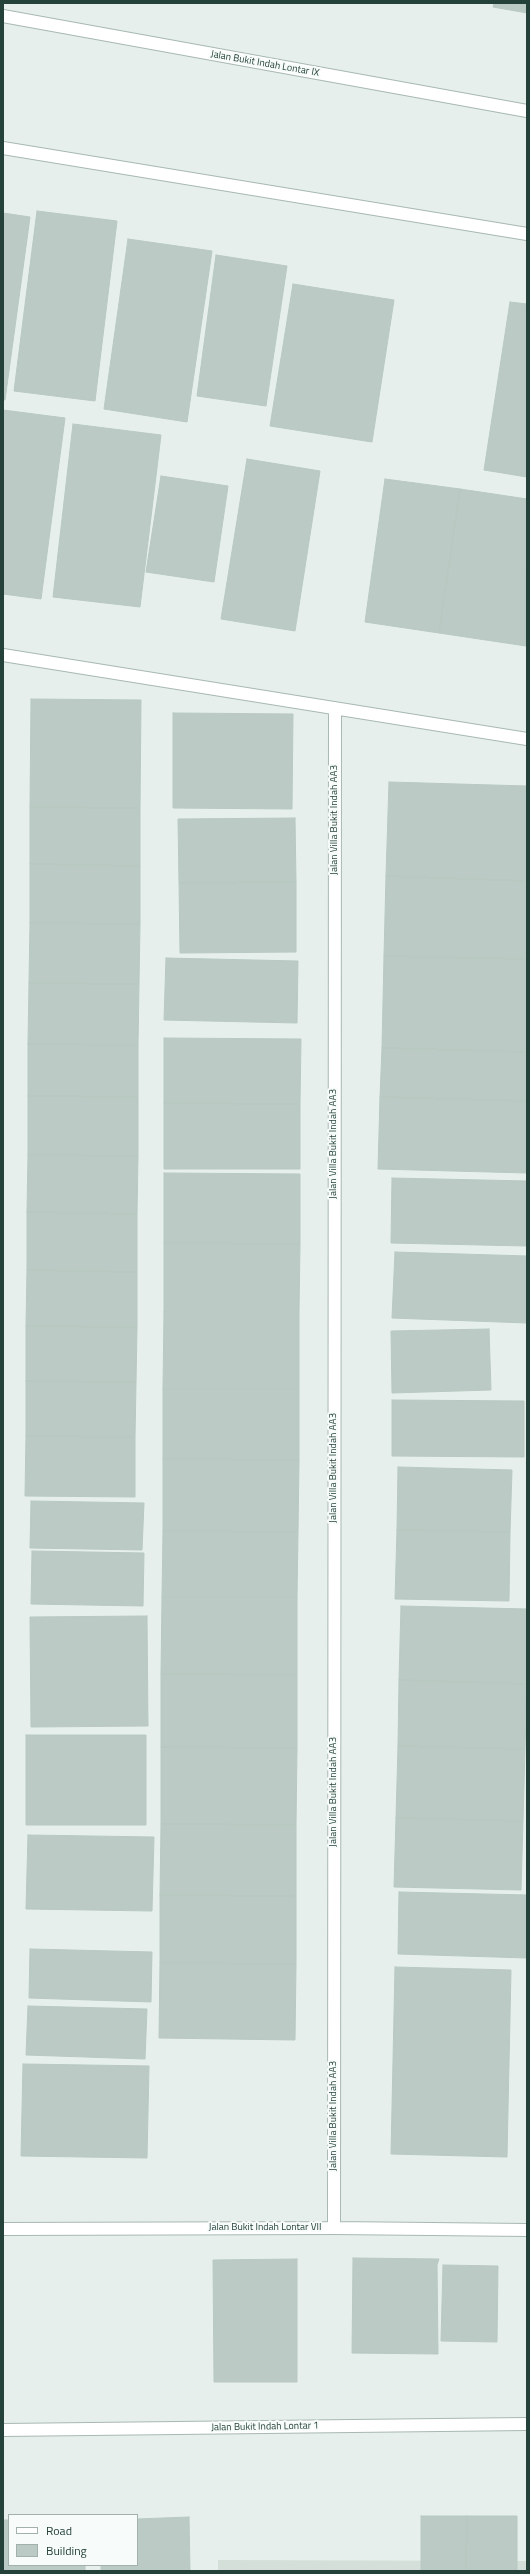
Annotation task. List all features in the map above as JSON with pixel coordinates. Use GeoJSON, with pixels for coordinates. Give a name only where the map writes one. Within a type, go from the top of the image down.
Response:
{"type":"FeatureCollection","features":[{"type":"Feature","properties":{"kind":"street","name":"Jalan Bukit Indah Lontar IX"},"geometry":{"type":"LineString","coordinates":[[3,16],[527,111]]}},
{"type":"Feature","properties":{"kind":"street"},"geometry":{"type":"LineString","coordinates":[[3,148],[527,234]]}},
{"type":"Feature","properties":{"kind":"street"},"geometry":{"type":"LineString","coordinates":[[3,655],[527,739]]}},
{"type":"Feature","properties":{"kind":"street","name":"Jalan Villa Bukit Indah AA3"},"geometry":{"type":"LineString","coordinates":[[334,2228],[335,708]]}},
{"type":"Feature","properties":{"kind":"street","name":"Jalan Bukit Indah Lontar VII"},"geometry":{"type":"LineString","coordinates":[[3,2229],[334,2228],[527,2230]]}},
{"type":"Feature","properties":{"kind":"street","name":"Jalan Bukit Indah Lontar 1"},"geometry":{"type":"LineString","coordinates":[[3,2430],[527,2424]]}},
{"type":"Feature","properties":{"kind":"shaded area"},"geometry":{"type":"Polygon","coordinates":[[[218,2560],[527,2561],[527,2571],[218,2571],[218,2560]]]}},
{"type":"Feature","properties":{"kind":"building"},"geometry":{"type":"Polygon","coordinates":[[[494,3],[527,3],[527,13],[493,7],[494,3]]]}},
{"type":"Feature","properties":{"kind":"building"},"geometry":{"type":"Polygon","coordinates":[[[37,211],[117,221],[95,401],[14,391],[37,211]]]}},
{"type":"Feature","properties":{"kind":"building"},"geometry":{"type":"Polygon","coordinates":[[[3,213],[30,217],[5,400],[3,400],[3,213]]]}},
{"type":"Feature","properties":{"kind":"building"},"geometry":{"type":"Polygon","coordinates":[[[128,239],[212,251],[187,422],[104,409],[128,239]]]}},
{"type":"Feature","properties":{"kind":"building"},"geometry":{"type":"Polygon","coordinates":[[[216,255],[287,266],[266,406],[197,396],[216,255]]]}},
{"type":"Feature","properties":{"kind":"building"},"geometry":{"type":"Polygon","coordinates":[[[293,284],[394,300],[372,442],[270,426],[293,284]]]}},
{"type":"Feature","properties":{"kind":"building"},"geometry":{"type":"Polygon","coordinates":[[[510,302],[527,304],[527,477],[484,470],[510,302]]]}},
{"type":"Feature","properties":{"kind":"building"},"geometry":{"type":"Polygon","coordinates":[[[3,410],[65,418],[41,599],[3,594],[3,410]]]}},
{"type":"Feature","properties":{"kind":"building"},"geometry":{"type":"Polygon","coordinates":[[[73,424],[161,435],[140,607],[53,597],[73,424]]]}},
{"type":"Feature","properties":{"kind":"building"},"geometry":{"type":"Polygon","coordinates":[[[247,459],[320,471],[295,631],[221,619],[247,459]]]}},
{"type":"Feature","properties":{"kind":"building"},"geometry":{"type":"Polygon","coordinates":[[[161,476],[228,486],[214,582],[146,572],[161,476]]]}},
{"type":"Feature","properties":{"kind":"building"},"geometry":{"type":"Polygon","coordinates":[[[385,479],[460,489],[439,633],[365,622],[385,479]]]}},
{"type":"Feature","properties":{"kind":"building"},"geometry":{"type":"Polygon","coordinates":[[[460,489],[527,499],[526,646],[439,633],[460,489]]]}},
{"type":"Feature","properties":{"kind":"building"},"geometry":{"type":"Polygon","coordinates":[[[31,699],[141,700],[140,808],[30,807],[31,699]]]}},
{"type":"Feature","properties":{"kind":"building"},"geometry":{"type":"Polygon","coordinates":[[[173,713],[293,714],[292,809],[173,808],[173,713]]]}},
{"type":"Feature","properties":{"kind":"building"},"geometry":{"type":"Polygon","coordinates":[[[389,782],[527,786],[527,881],[386,876],[389,782]]]}},
{"type":"Feature","properties":{"kind":"building"},"geometry":{"type":"Polygon","coordinates":[[[30,807],[140,808],[140,866],[30,864],[30,807]]]}},
{"type":"Feature","properties":{"kind":"building"},"geometry":{"type":"Polygon","coordinates":[[[295,818],[296,882],[179,883],[178,819],[295,818]]]}},
{"type":"Feature","properties":{"kind":"building"},"geometry":{"type":"Polygon","coordinates":[[[30,864],[140,866],[140,924],[30,923],[30,864]]]}},
{"type":"Feature","properties":{"kind":"building"},"geometry":{"type":"Polygon","coordinates":[[[386,876],[527,881],[527,959],[384,956],[386,876]]]}},
{"type":"Feature","properties":{"kind":"building"},"geometry":{"type":"Polygon","coordinates":[[[296,882],[296,952],[180,953],[179,883],[296,882]]]}},
{"type":"Feature","properties":{"kind":"building"},"geometry":{"type":"Polygon","coordinates":[[[30,923],[140,924],[139,984],[29,983],[30,923]]]}},
{"type":"Feature","properties":{"kind":"building"},"geometry":{"type":"Polygon","coordinates":[[[384,956],[527,959],[527,1052],[382,1048],[384,956]]]}},
{"type":"Feature","properties":{"kind":"building"},"geometry":{"type":"Polygon","coordinates":[[[166,958],[298,961],[297,1023],[164,1020],[166,958]]]}},
{"type":"Feature","properties":{"kind":"building"},"geometry":{"type":"Polygon","coordinates":[[[29,983],[139,984],[138,1045],[28,1044],[29,983]]]}},
{"type":"Feature","properties":{"kind":"building"},"geometry":{"type":"Polygon","coordinates":[[[164,1038],[301,1039],[300,1104],[164,1103],[164,1038]]]}},
{"type":"Feature","properties":{"kind":"building"},"geometry":{"type":"Polygon","coordinates":[[[28,1044],[138,1045],[138,1097],[28,1096],[28,1044]]]}},
{"type":"Feature","properties":{"kind":"building"},"geometry":{"type":"Polygon","coordinates":[[[382,1048],[527,1052],[527,1101],[380,1097],[382,1048]]]}},
{"type":"Feature","properties":{"kind":"building"},"geometry":{"type":"Polygon","coordinates":[[[28,1096],[138,1097],[138,1156],[28,1155],[28,1096]]]}},
{"type":"Feature","properties":{"kind":"building"},"geometry":{"type":"Polygon","coordinates":[[[380,1097],[527,1101],[527,1173],[378,1169],[380,1097]]]}},
{"type":"Feature","properties":{"kind":"building"},"geometry":{"type":"Polygon","coordinates":[[[164,1103],[300,1104],[300,1169],[164,1169],[164,1103]]]}},
{"type":"Feature","properties":{"kind":"building"},"geometry":{"type":"Polygon","coordinates":[[[28,1155],[138,1156],[137,1214],[27,1212],[28,1155]]]}},
{"type":"Feature","properties":{"kind":"building"},"geometry":{"type":"Polygon","coordinates":[[[164,1173],[300,1174],[300,1244],[164,1243],[164,1173]]]}},
{"type":"Feature","properties":{"kind":"building"},"geometry":{"type":"Polygon","coordinates":[[[392,1178],[527,1181],[527,1246],[391,1243],[392,1178]]]}},
{"type":"Feature","properties":{"kind":"building"},"geometry":{"type":"Polygon","coordinates":[[[27,1212],[137,1214],[137,1272],[27,1270],[27,1212]]]}},
{"type":"Feature","properties":{"kind":"building"},"geometry":{"type":"Polygon","coordinates":[[[164,1243],[300,1244],[299,1312],[164,1312],[164,1243]]]}},
{"type":"Feature","properties":{"kind":"building"},"geometry":{"type":"Polygon","coordinates":[[[395,1252],[527,1256],[527,1323],[392,1318],[395,1252]]]}},
{"type":"Feature","properties":{"kind":"building"},"geometry":{"type":"Polygon","coordinates":[[[27,1270],[137,1272],[137,1327],[26,1326],[27,1270]]]}},
{"type":"Feature","properties":{"kind":"building"},"geometry":{"type":"Polygon","coordinates":[[[164,1312],[299,1312],[299,1389],[163,1389],[164,1312]]]}},
{"type":"Feature","properties":{"kind":"building"},"geometry":{"type":"Polygon","coordinates":[[[26,1326],[137,1327],[136,1382],[26,1381],[26,1326]]]}},
{"type":"Feature","properties":{"kind":"building"},"geometry":{"type":"Polygon","coordinates":[[[489,1329],[491,1390],[392,1393],[391,1331],[489,1329]]]}},
{"type":"Feature","properties":{"kind":"building"},"geometry":{"type":"Polygon","coordinates":[[[26,1381],[136,1382],[135,1437],[26,1436],[26,1381]]]}},
{"type":"Feature","properties":{"kind":"building"},"geometry":{"type":"Polygon","coordinates":[[[163,1389],[299,1389],[299,1460],[163,1459],[163,1389]]]}},
{"type":"Feature","properties":{"kind":"building"},"geometry":{"type":"Polygon","coordinates":[[[392,1400],[524,1401],[524,1457],[392,1456],[392,1400]]]}},
{"type":"Feature","properties":{"kind":"building"},"geometry":{"type":"Polygon","coordinates":[[[26,1436],[135,1437],[135,1497],[25,1496],[26,1436]]]}},
{"type":"Feature","properties":{"kind":"building"},"geometry":{"type":"Polygon","coordinates":[[[163,1459],[299,1460],[298,1532],[163,1531],[163,1459]]]}},
{"type":"Feature","properties":{"kind":"building"},"geometry":{"type":"Polygon","coordinates":[[[398,1467],[512,1470],[510,1532],[397,1530],[398,1467]]]}},
{"type":"Feature","properties":{"kind":"building"},"geometry":{"type":"Polygon","coordinates":[[[31,1501],[144,1503],[142,1550],[30,1548],[31,1501]]]}},
{"type":"Feature","properties":{"kind":"building"},"geometry":{"type":"Polygon","coordinates":[[[397,1530],[510,1532],[509,1601],[395,1599],[397,1530]]]}},
{"type":"Feature","properties":{"kind":"building"},"geometry":{"type":"Polygon","coordinates":[[[163,1531],[298,1532],[297,1597],[162,1597],[163,1531]]]}},
{"type":"Feature","properties":{"kind":"building"},"geometry":{"type":"Polygon","coordinates":[[[32,1551],[144,1553],[143,1606],[31,1604],[32,1551]]]}},
{"type":"Feature","properties":{"kind":"building"},"geometry":{"type":"Polygon","coordinates":[[[162,1597],[297,1597],[297,1675],[161,1674],[162,1597]]]}},
{"type":"Feature","properties":{"kind":"building"},"geometry":{"type":"Polygon","coordinates":[[[401,1606],[527,1609],[527,1684],[399,1680],[401,1606]]]}},
{"type":"Feature","properties":{"kind":"building"},"geometry":{"type":"Polygon","coordinates":[[[147,1616],[148,1726],[31,1727],[30,1617],[147,1616]]]}},
{"type":"Feature","properties":{"kind":"building"},"geometry":{"type":"Polygon","coordinates":[[[161,1674],[297,1675],[297,1748],[161,1747],[161,1674]]]}},
{"type":"Feature","properties":{"kind":"building"},"geometry":{"type":"Polygon","coordinates":[[[399,1680],[527,1684],[525,1749],[398,1746],[399,1680]]]}},
{"type":"Feature","properties":{"kind":"building"},"geometry":{"type":"Polygon","coordinates":[[[26,1735],[146,1735],[146,1825],[26,1825],[26,1735]]]}},
{"type":"Feature","properties":{"kind":"building"},"geometry":{"type":"Polygon","coordinates":[[[398,1746],[525,1749],[523,1821],[396,1818],[398,1746]]]}},
{"type":"Feature","properties":{"kind":"building"},"geometry":{"type":"Polygon","coordinates":[[[161,1747],[297,1748],[296,1825],[161,1824],[161,1747]]]}},
{"type":"Feature","properties":{"kind":"building"},"geometry":{"type":"Polygon","coordinates":[[[396,1818],[523,1821],[521,1890],[394,1887],[396,1818]]]}},
{"type":"Feature","properties":{"kind":"building"},"geometry":{"type":"Polygon","coordinates":[[[161,1824],[296,1825],[296,1896],[160,1895],[161,1824]]]}},
{"type":"Feature","properties":{"kind":"building"},"geometry":{"type":"Polygon","coordinates":[[[28,1835],[154,1837],[152,1911],[26,1909],[28,1835]]]}},
{"type":"Feature","properties":{"kind":"building"},"geometry":{"type":"Polygon","coordinates":[[[399,1892],[527,1895],[527,1958],[398,1954],[399,1892]]]}},
{"type":"Feature","properties":{"kind":"building"},"geometry":{"type":"Polygon","coordinates":[[[160,1895],[296,1896],[296,1964],[160,1963],[160,1895]]]}},
{"type":"Feature","properties":{"kind":"building"},"geometry":{"type":"Polygon","coordinates":[[[30,1949],[152,1952],[151,2002],[29,1998],[30,1949]]]}},
{"type":"Feature","properties":{"kind":"building"},"geometry":{"type":"Polygon","coordinates":[[[160,1963],[296,1964],[295,2040],[159,2038],[160,1963]]]}},
{"type":"Feature","properties":{"kind":"building"},"geometry":{"type":"Polygon","coordinates":[[[395,1967],[511,1970],[507,2157],[391,2154],[395,1967]]]}},
{"type":"Feature","properties":{"kind":"building"},"geometry":{"type":"Polygon","coordinates":[[[28,2006],[147,2009],[145,2059],[26,2055],[28,2006]]]}},
{"type":"Feature","properties":{"kind":"building"},"geometry":{"type":"Polygon","coordinates":[[[23,2064],[149,2066],[147,2158],[21,2156],[23,2064]]]}},
{"type":"Feature","properties":{"kind":"building"},"geometry":{"type":"Polygon","coordinates":[[[353,2258],[439,2259],[437,2265],[438,2354],[352,2353],[353,2258]]]}},
{"type":"Feature","properties":{"kind":"building"},"geometry":{"type":"Polygon","coordinates":[[[297,2259],[297,2382],[214,2382],[213,2260],[297,2259]]]}},
{"type":"Feature","properties":{"kind":"building"},"geometry":{"type":"Polygon","coordinates":[[[443,2265],[498,2266],[497,2342],[441,2341],[443,2265]]]}},
{"type":"Feature","properties":{"kind":"building"},"geometry":{"type":"Polygon","coordinates":[[[421,2516],[467,2516],[466,2571],[421,2571],[421,2516]]]}},
{"type":"Feature","properties":{"kind":"building"},"geometry":{"type":"Polygon","coordinates":[[[467,2516],[517,2516],[517,2571],[466,2571],[467,2516]]]}},
{"type":"Feature","properties":{"kind":"building"},"geometry":{"type":"Polygon","coordinates":[[[189,2517],[190,2571],[101,2571],[101,2566],[138,2566],[138,2519],[189,2517]]]}},
{"type":"Feature","properties":{"kind":"building"},"geometry":{"type":"Polygon","coordinates":[[[3,2520],[8,2520],[8,2566],[85,2566],[85,2571],[3,2571],[3,2520]]]}}]}
